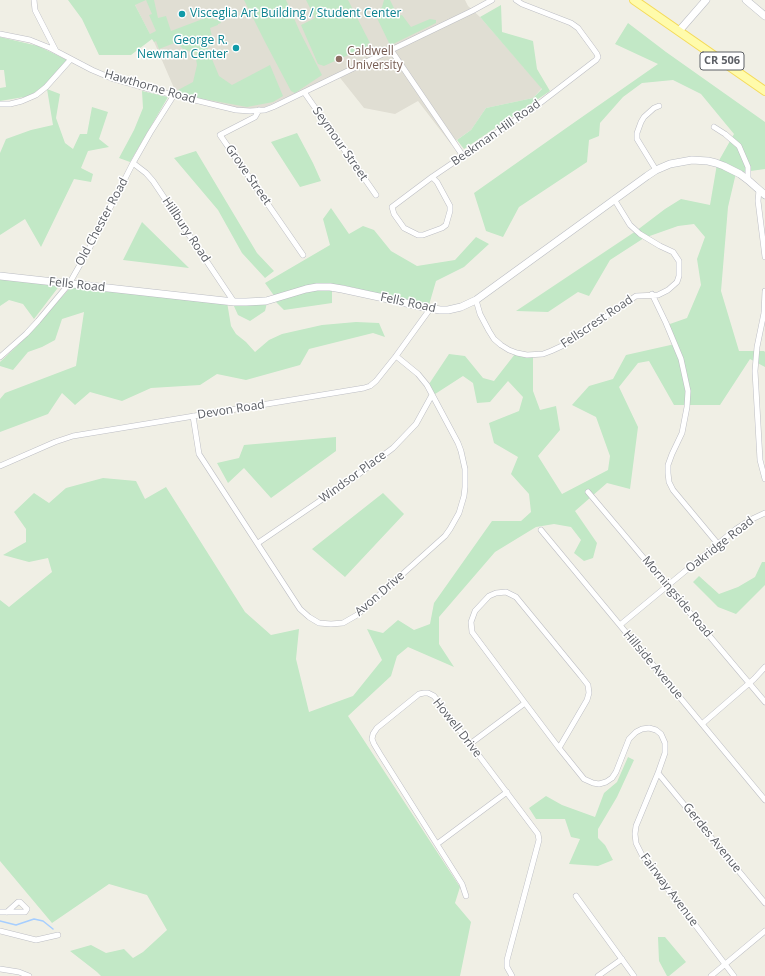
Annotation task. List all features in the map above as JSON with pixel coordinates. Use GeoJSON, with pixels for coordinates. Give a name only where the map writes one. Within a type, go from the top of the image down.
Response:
{"type":"FeatureCollection","features":[{"type":"Feature","properties":{"kind":"main road","name":"CR 506"},"geometry":{"type":"LineString","coordinates":[[634,0],[765,91]]}},
{"type":"Feature","properties":{"kind":"street"},"geometry":{"type":"LineString","coordinates":[[34,0],[35,10],[56,51]]}},
{"type":"Feature","properties":{"kind":"street"},"geometry":{"type":"LineString","coordinates":[[259,110],[273,107],[492,0]]}},
{"type":"Feature","properties":{"kind":"street","name":"Beekman Hill Road"},"geometry":{"type":"LineString","coordinates":[[432,177],[437,182],[450,206],[448,220],[446,225],[442,228],[424,235],[418,235],[404,228],[394,214],[392,207],[432,177],[540,103],[598,57],[578,28],[571,23],[522,4],[516,0]]}},
{"type":"Feature","properties":{"kind":"street"},"geometry":{"type":"LineString","coordinates":[[679,31],[706,0]]}},
{"type":"Feature","properties":{"kind":"street"},"geometry":{"type":"LineString","coordinates":[[746,0],[765,16]]}},
{"type":"Feature","properties":{"kind":"street","name":"Hawthorne Road"},"geometry":{"type":"LineString","coordinates":[[0,34],[30,40],[111,78],[149,89],[236,110],[259,110]]}},
{"type":"Feature","properties":{"kind":"street"},"geometry":{"type":"LineString","coordinates":[[390,50],[463,156]]}},
{"type":"Feature","properties":{"kind":"street"},"geometry":{"type":"LineString","coordinates":[[0,104],[10,104],[22,101],[36,95],[46,87],[71,59]]}},
{"type":"Feature","properties":{"kind":"street","name":"Seymour Street"},"geometry":{"type":"LineString","coordinates":[[304,92],[376,195]]}},
{"type":"Feature","properties":{"kind":"street","name":"Old Chester Road"},"geometry":{"type":"LineString","coordinates":[[0,357],[26,334],[69,284],[90,247],[133,163],[174,95]]}},
{"type":"Feature","properties":{"kind":"street"},"geometry":{"type":"LineString","coordinates":[[656,170],[638,139],[637,133],[644,117],[654,108],[659,106]]}},
{"type":"Feature","properties":{"kind":"street","name":"Grove Street"},"geometry":{"type":"LineString","coordinates":[[259,110],[255,117],[220,135],[303,255]]}},
{"type":"Feature","properties":{"kind":"street"},"geometry":{"type":"LineString","coordinates":[[714,127],[739,146],[748,167],[748,180]]}},
{"type":"Feature","properties":{"kind":"street","name":"Fells Road"},"geometry":{"type":"LineString","coordinates":[[0,276],[234,302],[266,301],[306,289],[330,287],[342,288],[430,309],[455,309],[476,300],[614,199],[656,170],[670,164],[700,160],[724,166],[740,174],[765,195]]}},
{"type":"Feature","properties":{"kind":"street","name":"Hillbury Road"},"geometry":{"type":"LineString","coordinates":[[133,163],[146,173],[153,181],[234,302]]}},
{"type":"Feature","properties":{"kind":"street"},"geometry":{"type":"LineString","coordinates":[[759,190],[758,201],[765,257]]}},
{"type":"Feature","properties":{"kind":"street","name":"Fellscrest Road"},"geometry":{"type":"LineString","coordinates":[[476,300],[485,324],[497,342],[504,348],[513,352],[532,355],[543,354],[566,344],[636,296],[652,294],[658,295],[668,290],[677,282],[679,276],[679,261],[673,252],[640,234],[630,225],[614,199]]}},
{"type":"Feature","properties":{"kind":"street"},"geometry":{"type":"LineString","coordinates":[[765,291],[764,313],[757,347],[755,371],[760,460],[765,479]]}},
{"type":"Feature","properties":{"kind":"street"},"geometry":{"type":"LineString","coordinates":[[652,294],[681,359],[688,391],[687,407],[682,433],[668,466],[669,482],[673,490],[718,544]]}},
{"type":"Feature","properties":{"kind":"street","name":"Devon Road"},"geometry":{"type":"LineString","coordinates":[[0,466],[55,442],[73,436],[370,386],[376,381],[396,356],[430,309]]}},
{"type":"Feature","properties":{"kind":"street","name":"Avon Drive"},"geometry":{"type":"LineString","coordinates":[[193,416],[200,454],[300,609],[309,617],[319,622],[339,624],[356,615],[444,536],[455,521],[464,496],[466,482],[464,460],[458,443],[427,385],[418,374],[396,356]]}},
{"type":"Feature","properties":{"kind":"street","name":"Windsor Place"},"geometry":{"type":"LineString","coordinates":[[258,543],[352,479],[393,448],[416,424],[432,395]]}},
{"type":"Feature","properties":{"kind":"street"},"geometry":{"type":"LineString","coordinates":[[760,460],[765,455]]}},
{"type":"Feature","properties":{"kind":"street","name":"Morningside Road"},"geometry":{"type":"LineString","coordinates":[[588,492],[765,702]]}},
{"type":"Feature","properties":{"kind":"street","name":"Oakridge Road"},"geometry":{"type":"LineString","coordinates":[[620,625],[743,524],[754,517],[765,513]]}},
{"type":"Feature","properties":{"kind":"street","name":"Hillside Avenue"},"geometry":{"type":"LineString","coordinates":[[541,530],[765,800]]}},
{"type":"Feature","properties":{"kind":"street","name":"Fairway Avenue"},"geometry":{"type":"LineString","coordinates":[[559,748],[587,700],[589,693],[588,685],[516,597],[506,592],[496,593],[489,596],[475,611],[471,622],[471,629],[476,638],[559,748],[584,779],[592,783],[603,783],[609,780],[614,775],[633,734],[642,729],[652,729],[661,734],[666,747],[665,753],[636,826],[635,838],[637,847],[734,976]]}},
{"type":"Feature","properties":{"kind":"street"},"geometry":{"type":"LineString","coordinates":[[702,724],[765,667]]}},
{"type":"Feature","properties":{"kind":"street","name":"Howell Drive"},"geometry":{"type":"LineString","coordinates":[[466,896],[462,884],[372,739],[377,728],[419,694],[426,692],[434,696],[507,792],[537,833],[539,838],[507,960],[508,969],[512,976]]}},
{"type":"Feature","properties":{"kind":"street"},"geometry":{"type":"LineString","coordinates":[[470,744],[525,703]]}},
{"type":"Feature","properties":{"kind":"street","name":"Gerdes Avenue"},"geometry":{"type":"LineString","coordinates":[[658,773],[765,903]]}},
{"type":"Feature","properties":{"kind":"street"},"geometry":{"type":"LineString","coordinates":[[437,844],[507,792]]}},
{"type":"Feature","properties":{"kind":"street"},"geometry":{"type":"LineString","coordinates":[[576,896],[634,976]]}},
{"type":"Feature","properties":{"kind":"street"},"geometry":{"type":"LineString","coordinates":[[0,912],[6,912]]}},
{"type":"Feature","properties":{"kind":"street"},"geometry":{"type":"LineString","coordinates":[[0,931],[36,940],[58,935]]}},
{"type":"Feature","properties":{"kind":"street"},"geometry":{"type":"LineString","coordinates":[[711,976],[765,931]]}},
{"type":"Feature","properties":{"kind":"street"},"geometry":{"type":"LineString","coordinates":[[598,976],[622,959]]}},
{"type":"Feature","properties":{"kind":"street"},"geometry":{"type":"LineString","coordinates":[[0,969],[19,972],[29,976]]}},
{"type":"Feature","properties":{"kind":"shaded area","name":"Caldwell University"},"geometry":{"type":"Polygon","coordinates":[[[112,0],[465,0],[468,6],[480,17],[542,88],[533,98],[486,108],[471,130],[451,144],[418,101],[395,114],[364,108],[337,74],[265,107],[239,109],[177,95],[155,44],[135,5],[112,0]]]}},
{"type":"Feature","properties":{"kind":"green space"},"geometry":{"type":"Polygon","coordinates":[[[68,0],[146,0],[154,0],[158,18],[166,16],[171,31],[208,17],[216,20],[220,19],[221,23],[210,28],[214,45],[207,47],[219,76],[232,85],[270,65],[283,96],[273,102],[247,107],[182,95],[178,90],[193,82],[197,65],[195,53],[183,49],[177,42],[159,49],[156,41],[154,42],[152,39],[131,55],[99,55],[82,19],[68,0]],[[146,0],[135,5],[150,34],[156,31],[149,15],[152,14],[146,0]]]}},
{"type":"Feature","properties":{"kind":"green space"},"geometry":{"type":"Polygon","coordinates":[[[244,0],[286,0],[300,32],[322,75],[295,93],[291,91],[244,0]]]}},
{"type":"Feature","properties":{"kind":"green space"},"geometry":{"type":"Polygon","coordinates":[[[306,0],[348,0],[370,43],[367,44],[368,46],[324,66],[318,64],[301,25],[315,18],[306,0]]]}},
{"type":"Feature","properties":{"kind":"green space"},"geometry":{"type":"Polygon","coordinates":[[[384,0],[390,0],[398,16],[402,15],[411,27],[430,19],[436,20],[436,23],[391,45],[376,16],[377,12],[382,7],[384,0]]]}},
{"type":"Feature","properties":{"kind":"green space"},"geometry":{"type":"Polygon","coordinates":[[[501,5],[502,32],[533,41],[537,69],[550,91],[464,149],[457,140],[471,130],[486,108],[533,98],[542,89],[480,17],[501,5]]]}},
{"type":"Feature","properties":{"kind":"green space"},"geometry":{"type":"Polygon","coordinates":[[[628,23],[666,52],[765,122],[765,169],[736,173],[728,207],[721,291],[739,351],[764,351],[765,367],[750,359],[720,405],[674,405],[649,361],[638,363],[619,387],[638,427],[630,489],[607,483],[575,511],[597,543],[593,558],[584,561],[574,553],[581,540],[571,527],[554,524],[536,527],[495,552],[439,617],[439,644],[454,667],[408,647],[397,656],[391,676],[348,716],[460,887],[455,903],[471,922],[460,976],[101,976],[70,951],[91,945],[106,953],[124,949],[133,958],[143,952],[167,930],[147,895],[109,884],[52,923],[0,861],[0,600],[9,607],[52,572],[48,558],[29,562],[3,555],[26,542],[26,529],[14,512],[34,493],[49,503],[66,488],[103,478],[136,481],[145,499],[166,487],[245,612],[271,635],[299,629],[296,659],[309,712],[353,696],[382,660],[367,629],[383,633],[398,620],[414,630],[430,624],[434,603],[492,521],[521,521],[531,512],[529,494],[511,474],[518,457],[494,443],[489,423],[519,411],[523,397],[508,381],[490,402],[477,403],[473,383],[463,376],[432,396],[427,387],[449,354],[465,356],[483,378],[494,381],[515,354],[533,357],[533,391],[540,410],[556,406],[560,430],[538,456],[562,494],[608,470],[610,456],[596,417],[572,405],[589,386],[613,379],[626,355],[675,344],[667,325],[687,318],[701,285],[697,259],[705,237],[694,224],[678,226],[644,238],[610,260],[589,296],[578,292],[548,312],[516,311],[636,231],[681,199],[710,205],[717,164],[734,134],[701,94],[673,80],[642,83],[623,97],[600,123],[599,136],[589,140],[587,162],[519,207],[503,237],[486,231],[474,193],[658,64],[615,44],[628,23]]]}},
{"type":"Feature","properties":{"kind":"green space"},"geometry":{"type":"Polygon","coordinates":[[[0,37],[38,46],[67,60],[46,84],[30,96],[0,101],[0,88],[6,87],[4,70],[0,70],[0,37]]]}},
{"type":"Feature","properties":{"kind":"green space"},"geometry":{"type":"Polygon","coordinates":[[[47,89],[60,94],[56,118],[65,143],[73,149],[80,134],[87,134],[92,107],[108,112],[99,139],[109,147],[88,151],[81,168],[93,174],[91,182],[74,179],[41,247],[25,219],[0,235],[0,153],[6,139],[31,130],[53,125],[47,89]]]}},
{"type":"Feature","properties":{"kind":"green space"},"geometry":{"type":"Polygon","coordinates":[[[142,91],[168,97],[130,162],[119,158],[134,130],[143,108],[142,91]]]}},
{"type":"Feature","properties":{"kind":"green space"},"geometry":{"type":"Polygon","coordinates":[[[297,133],[321,181],[300,187],[271,142],[297,133]]]}},
{"type":"Feature","properties":{"kind":"green space"},"geometry":{"type":"Polygon","coordinates":[[[196,151],[257,253],[274,271],[265,278],[242,253],[218,210],[174,158],[196,151]]]}},
{"type":"Feature","properties":{"kind":"green space"},"geometry":{"type":"Polygon","coordinates":[[[331,208],[349,234],[363,226],[374,230],[391,251],[417,266],[455,260],[476,237],[489,244],[464,267],[436,281],[429,305],[342,285],[275,297],[265,283],[330,245],[323,219],[331,208]]]}},
{"type":"Feature","properties":{"kind":"green space"},"geometry":{"type":"Polygon","coordinates":[[[142,222],[189,268],[123,260],[142,222]]]}},
{"type":"Feature","properties":{"kind":"green space"},"geometry":{"type":"Polygon","coordinates":[[[0,278],[60,285],[34,319],[23,304],[9,300],[0,306],[0,278]]]}},
{"type":"Feature","properties":{"kind":"green space"},"geometry":{"type":"Polygon","coordinates":[[[71,287],[227,302],[231,326],[236,334],[255,352],[269,340],[282,334],[322,325],[356,322],[379,323],[385,337],[373,333],[309,349],[300,365],[246,380],[217,374],[200,385],[151,388],[122,401],[90,392],[75,405],[62,393],[48,414],[0,432],[0,399],[5,393],[76,366],[84,312],[62,319],[55,340],[28,352],[13,370],[0,366],[0,362],[18,345],[71,287]]]}},
{"type":"Feature","properties":{"kind":"green space"},"geometry":{"type":"Polygon","coordinates":[[[316,290],[332,290],[332,303],[284,310],[275,301],[316,290]]]}},
{"type":"Feature","properties":{"kind":"green space"},"geometry":{"type":"Polygon","coordinates":[[[267,303],[265,311],[250,321],[238,315],[233,304],[267,303]]]}},
{"type":"Feature","properties":{"kind":"green space"},"geometry":{"type":"Polygon","coordinates":[[[336,437],[336,451],[271,498],[244,468],[228,483],[217,463],[239,458],[244,445],[336,437]]]}},
{"type":"Feature","properties":{"kind":"green space"},"geometry":{"type":"Polygon","coordinates":[[[383,493],[404,514],[345,577],[312,549],[383,493]]]}},
{"type":"Feature","properties":{"kind":"green space"},"geometry":{"type":"Polygon","coordinates":[[[762,562],[765,562],[765,585],[736,614],[718,607],[693,582],[699,576],[719,594],[738,587],[755,577],[762,562]]]}},
{"type":"Feature","properties":{"kind":"green space"},"geometry":{"type":"Polygon","coordinates":[[[628,757],[634,760],[617,797],[598,829],[598,838],[605,845],[613,860],[598,866],[569,864],[580,839],[571,837],[565,819],[536,819],[529,808],[546,796],[562,805],[595,817],[604,793],[617,782],[628,757]]]}},
{"type":"Feature","properties":{"kind":"green space"},"geometry":{"type":"Polygon","coordinates":[[[658,937],[665,937],[686,962],[669,976],[667,976],[659,961],[658,937]]]}},
{"type":"Feature","properties":{"kind":"waterway"},"geometry":{"type":"LineString","coordinates":[[0,921],[16,925],[34,919],[43,921],[53,929]]}},
{"type":"Feature","properties":{"kind":"place","name":"Visceglia Art Building / Student Center"},"geometry":{"type":"Point","coordinates":[182,14]}},
{"type":"Feature","properties":{"kind":"place","name":"George R. Newman Center"},"geometry":{"type":"Point","coordinates":[236,48]}},
{"type":"Feature","properties":{"kind":"place","name":"Caldwell University"},"geometry":{"type":"Point","coordinates":[339,59]}}]}
